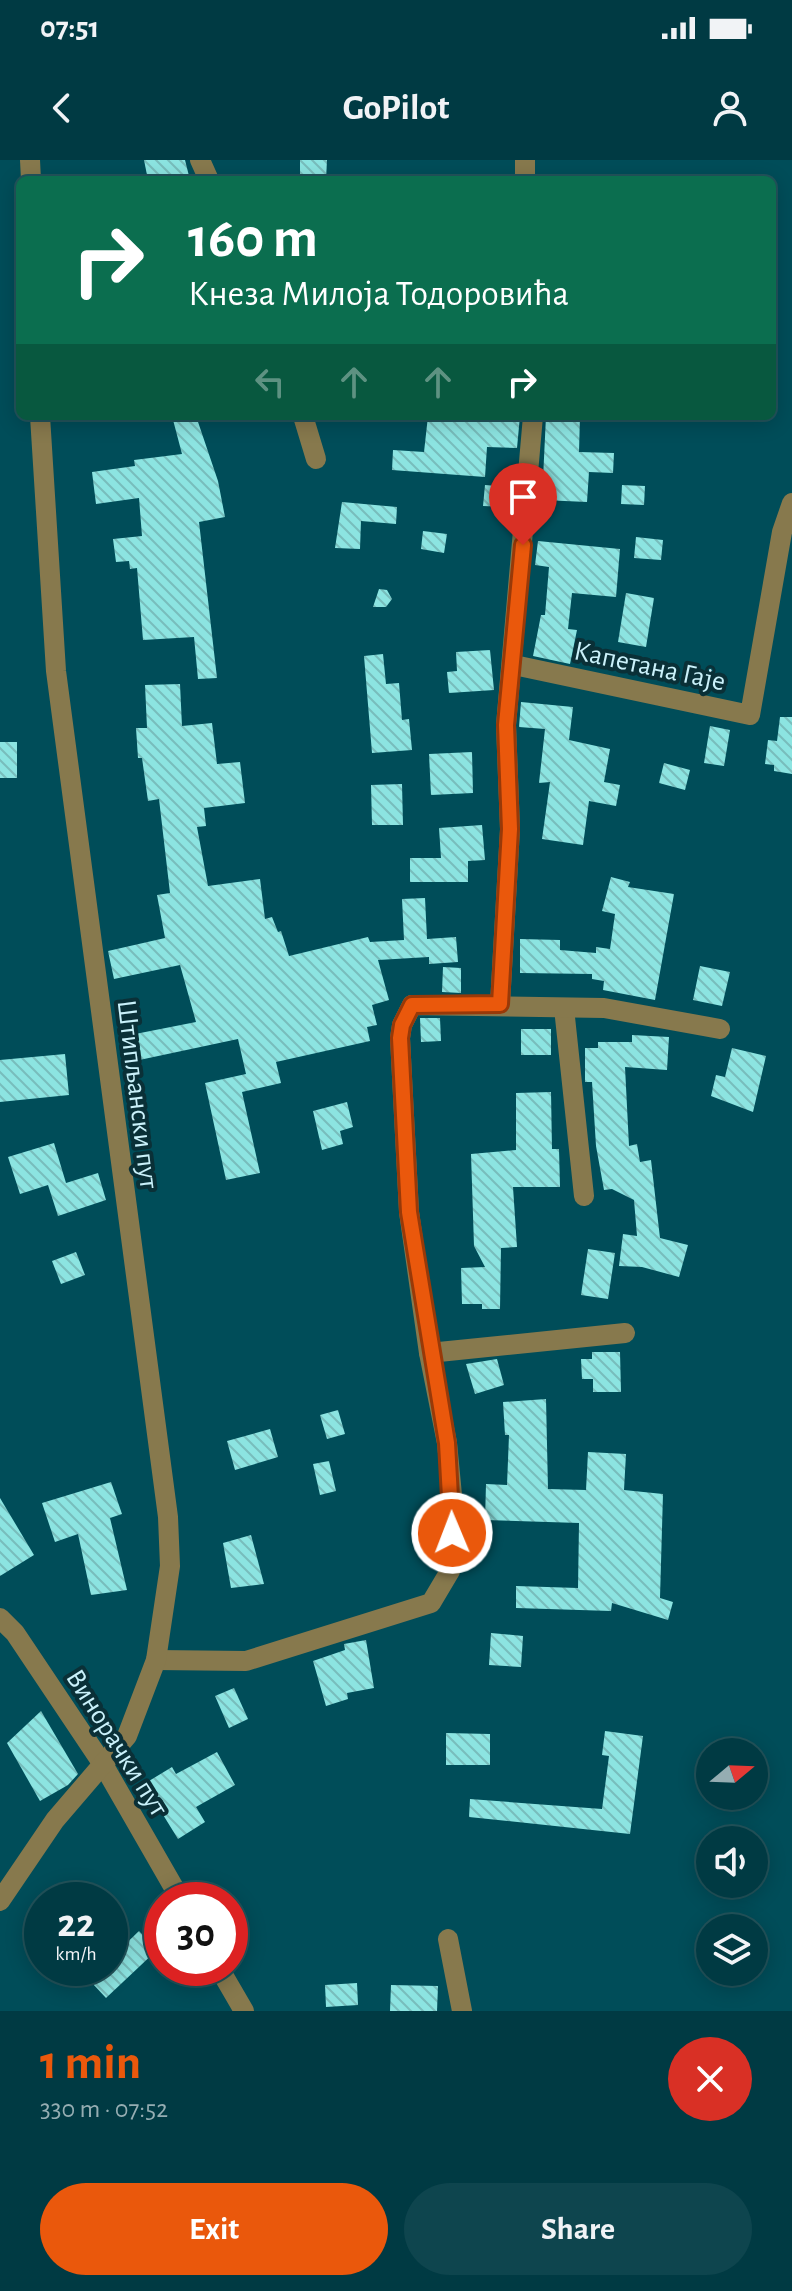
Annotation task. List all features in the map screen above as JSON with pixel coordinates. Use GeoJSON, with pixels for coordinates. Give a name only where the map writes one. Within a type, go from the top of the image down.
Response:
{"type":"FeatureCollection","features":[{"type":"Feature","properties":{"kind":"street","name":"Штипљански пут"},"geometry":{"type":"LineString","coordinates":[[0,1901],[55,1820],[127,1736],[156,1660],[170,1566],[168,1517],[56,671],[40,420]]}},
{"type":"Feature","properties":{"kind":"street"},"geometry":{"type":"LineString","coordinates":[[304,420],[316,459]]}},
{"type":"Feature","properties":{"kind":"street"},"geometry":{"type":"LineString","coordinates":[[500,1004],[510,829],[506,725],[514,665],[533,420]]}},
{"type":"Feature","properties":{"kind":"street","name":"Капетана Гаје"},"geometry":{"type":"LineString","coordinates":[[514,665],[750,715],[782,532],[792,503]]}},
{"type":"Feature","properties":{"kind":"street"},"geometry":{"type":"LineString","coordinates":[[156,1660],[246,1661],[431,1603],[450,1571],[452,1508],[447,1443],[429,1353],[409,1212],[402,1025],[412,1005],[500,1004],[629,1011],[720,1029]]}},
{"type":"Feature","properties":{"kind":"street"},"geometry":{"type":"LineString","coordinates":[[564,1008],[584,1196]]}},
{"type":"Feature","properties":{"kind":"street"},"geometry":{"type":"LineString","coordinates":[[429,1353],[625,1333]]}},
{"type":"Feature","properties":{"kind":"street","name":"Винорачки пут"},"geometry":{"type":"LineString","coordinates":[[0,1618],[15,1633],[104,1766],[171,1882]]}},
{"type":"Feature","properties":{"kind":"street"},"geometry":{"type":"LineString","coordinates":[[448,1939],[462,2011]]}},
{"type":"Feature","properties":{"kind":"street"},"geometry":{"type":"LineString","coordinates":[[229,1986],[244,2011]]}},
{"type":"Feature","properties":{"kind":"building"},"geometry":{"type":"Polygon","coordinates":[[[144,160],[185,160],[189,176],[147,176],[144,160]]]}},
{"type":"Feature","properties":{"kind":"building"},"geometry":{"type":"Polygon","coordinates":[[[300,160],[327,160],[326,176],[300,176],[300,160]]]}},
{"type":"Feature","properties":{"kind":"building"},"geometry":{"type":"Polygon","coordinates":[[[173,420],[197,420],[218,481],[225,517],[199,522],[217,678],[198,679],[194,637],[143,640],[137,568],[130,569],[129,561],[116,562],[113,539],[142,536],[139,498],[96,504],[92,472],[135,466],[134,460],[182,454],[173,420]]]}},
{"type":"Feature","properties":{"kind":"building"},"geometry":{"type":"Polygon","coordinates":[[[428,420],[520,420],[517,448],[487,447],[485,477],[392,470],[393,450],[424,452],[428,420]]]}},
{"type":"Feature","properties":{"kind":"building"},"geometry":{"type":"Polygon","coordinates":[[[546,420],[580,420],[579,452],[614,453],[613,473],[589,472],[587,502],[542,500],[546,420]]]}},
{"type":"Feature","properties":{"kind":"building"},"geometry":{"type":"Polygon","coordinates":[[[485,485],[509,487],[507,507],[483,506],[485,485]]]}},
{"type":"Feature","properties":{"kind":"building"},"geometry":{"type":"Polygon","coordinates":[[[622,485],[645,486],[644,505],[621,504],[622,485]]]}},
{"type":"Feature","properties":{"kind":"building"},"geometry":{"type":"Polygon","coordinates":[[[342,502],[397,507],[396,524],[361,521],[360,549],[335,548],[342,502]]]}},
{"type":"Feature","properties":{"kind":"building"},"geometry":{"type":"Polygon","coordinates":[[[423,531],[447,534],[444,553],[421,549],[423,531]]]}},
{"type":"Feature","properties":{"kind":"building"},"geometry":{"type":"Polygon","coordinates":[[[636,537],[663,540],[661,560],[634,558],[636,537]]]}},
{"type":"Feature","properties":{"kind":"building"},"geometry":{"type":"Polygon","coordinates":[[[538,541],[620,549],[616,597],[572,593],[568,629],[577,630],[570,664],[533,656],[541,615],[545,615],[549,567],[535,565],[538,541]]]}},
{"type":"Feature","properties":{"kind":"building"},"geometry":{"type":"Polygon","coordinates":[[[379,589],[387,590],[392,599],[386,607],[373,607],[379,589]]]}},
{"type":"Feature","properties":{"kind":"building"},"geometry":{"type":"Polygon","coordinates":[[[626,593],[654,598],[646,647],[618,642],[626,593]]]}},
{"type":"Feature","properties":{"kind":"building"},"geometry":{"type":"Polygon","coordinates":[[[490,650],[494,690],[449,693],[447,672],[457,671],[456,652],[490,650]]]}},
{"type":"Feature","properties":{"kind":"building"},"geometry":{"type":"Polygon","coordinates":[[[383,654],[386,684],[399,683],[402,720],[409,719],[412,750],[372,753],[364,656],[383,654]]]}},
{"type":"Feature","properties":{"kind":"building"},"geometry":{"type":"Polygon","coordinates":[[[180,684],[182,726],[212,723],[217,764],[240,762],[245,803],[204,808],[206,826],[197,827],[208,886],[260,879],[265,919],[272,917],[278,932],[281,931],[289,956],[368,937],[370,942],[404,940],[402,899],[425,898],[427,939],[456,937],[458,962],[429,964],[429,957],[378,960],[389,1000],[372,1005],[377,1025],[367,1027],[370,1041],[276,1062],[281,1083],[242,1092],[260,1173],[226,1180],[205,1083],[246,1074],[238,1039],[130,1062],[125,1036],[196,1022],[180,965],[114,979],[108,951],[165,938],[157,895],[170,893],[159,799],[148,801],[142,758],[138,758],[136,728],[147,728],[145,685],[180,684]]]}},
{"type":"Feature","properties":{"kind":"building"},"geometry":{"type":"Polygon","coordinates":[[[521,702],[573,707],[569,740],[610,749],[604,782],[620,785],[616,806],[589,801],[583,845],[542,839],[550,782],[539,783],[545,729],[519,727],[521,702]]]}},
{"type":"Feature","properties":{"kind":"building"},"geometry":{"type":"Polygon","coordinates":[[[780,717],[792,717],[792,774],[774,771],[774,765],[765,764],[768,740],[777,741],[780,717]]]}},
{"type":"Feature","properties":{"kind":"building"},"geometry":{"type":"Polygon","coordinates":[[[710,726],[730,730],[724,766],[704,763],[710,726]]]}},
{"type":"Feature","properties":{"kind":"building"},"geometry":{"type":"Polygon","coordinates":[[[0,742],[17,742],[17,778],[0,778],[0,742]]]}},
{"type":"Feature","properties":{"kind":"building"},"geometry":{"type":"Polygon","coordinates":[[[472,752],[473,793],[431,795],[429,754],[472,752]]]}},
{"type":"Feature","properties":{"kind":"building"},"geometry":{"type":"Polygon","coordinates":[[[664,763],[690,770],[685,790],[659,783],[664,763]]]}},
{"type":"Feature","properties":{"kind":"building"},"geometry":{"type":"Polygon","coordinates":[[[402,784],[403,825],[372,825],[371,785],[402,784]]]}},
{"type":"Feature","properties":{"kind":"building"},"geometry":{"type":"Polygon","coordinates":[[[482,825],[485,860],[468,861],[468,882],[410,882],[410,858],[441,858],[439,828],[482,825]]]}},
{"type":"Feature","properties":{"kind":"building"},"geometry":{"type":"Polygon","coordinates":[[[611,877],[630,882],[628,887],[674,894],[655,1000],[603,990],[604,981],[592,979],[592,974],[520,973],[520,939],[560,940],[560,950],[596,953],[596,947],[610,949],[615,914],[602,911],[611,877]]]}},
{"type":"Feature","properties":{"kind":"building"},"geometry":{"type":"Polygon","coordinates":[[[700,966],[730,972],[722,1006],[693,1000],[700,966]]]}},
{"type":"Feature","properties":{"kind":"building"},"geometry":{"type":"Polygon","coordinates":[[[443,967],[461,968],[461,993],[442,992],[443,967]]]}},
{"type":"Feature","properties":{"kind":"building"},"geometry":{"type":"Polygon","coordinates":[[[420,1018],[440,1018],[441,1041],[421,1042],[420,1018]]]}},
{"type":"Feature","properties":{"kind":"building"},"geometry":{"type":"Polygon","coordinates":[[[521,1029],[551,1029],[551,1055],[521,1055],[521,1029]]]}},
{"type":"Feature","properties":{"kind":"building"},"geometry":{"type":"Polygon","coordinates":[[[632,1035],[669,1037],[667,1070],[625,1067],[629,1146],[637,1144],[640,1162],[651,1160],[660,1238],[688,1245],[679,1277],[642,1267],[619,1266],[623,1234],[637,1236],[634,1200],[612,1189],[604,1190],[596,1146],[592,1082],[585,1082],[585,1048],[598,1048],[598,1042],[632,1042],[632,1035]]]}},
{"type":"Feature","properties":{"kind":"building"},"geometry":{"type":"Polygon","coordinates":[[[732,1048],[766,1056],[753,1112],[711,1096],[716,1075],[725,1077],[732,1048]]]}},
{"type":"Feature","properties":{"kind":"building"},"geometry":{"type":"Polygon","coordinates":[[[65,1054],[69,1095],[0,1102],[0,1060],[65,1054]]]}},
{"type":"Feature","properties":{"kind":"building"},"geometry":{"type":"Polygon","coordinates":[[[551,1092],[552,1149],[559,1149],[560,1187],[513,1187],[517,1247],[501,1248],[500,1309],[482,1309],[482,1304],[462,1304],[461,1268],[485,1267],[474,1246],[471,1154],[516,1150],[516,1093],[551,1092]]]}},
{"type":"Feature","properties":{"kind":"building"},"geometry":{"type":"Polygon","coordinates":[[[347,1102],[353,1127],[340,1131],[343,1144],[322,1150],[313,1111],[347,1102]]]}},
{"type":"Feature","properties":{"kind":"building"},"geometry":{"type":"Polygon","coordinates":[[[54,1143],[66,1183],[98,1173],[106,1200],[58,1216],[48,1185],[20,1194],[8,1157],[54,1143]]]}},
{"type":"Feature","properties":{"kind":"building"},"geometry":{"type":"Polygon","coordinates":[[[588,1249],[615,1253],[608,1299],[581,1295],[588,1249]]]}},
{"type":"Feature","properties":{"kind":"building"},"geometry":{"type":"Polygon","coordinates":[[[76,1252],[85,1275],[61,1284],[52,1261],[76,1252]]]}},
{"type":"Feature","properties":{"kind":"building"},"geometry":{"type":"Polygon","coordinates":[[[592,1352],[620,1352],[621,1392],[593,1392],[593,1379],[582,1379],[581,1359],[592,1359],[592,1352]]]}},
{"type":"Feature","properties":{"kind":"building"},"geometry":{"type":"Polygon","coordinates":[[[497,1359],[504,1385],[475,1394],[466,1364],[497,1359]]]}},
{"type":"Feature","properties":{"kind":"building"},"geometry":{"type":"Polygon","coordinates":[[[546,1399],[548,1489],[586,1490],[588,1452],[626,1454],[624,1490],[663,1494],[660,1598],[673,1602],[668,1620],[612,1603],[611,1611],[516,1608],[516,1586],[578,1588],[579,1523],[485,1520],[486,1484],[507,1485],[509,1435],[505,1435],[503,1402],[546,1399]]]}},
{"type":"Feature","properties":{"kind":"building"},"geometry":{"type":"Polygon","coordinates":[[[338,1410],[345,1434],[327,1439],[320,1415],[338,1410]]]}},
{"type":"Feature","properties":{"kind":"building"},"geometry":{"type":"Polygon","coordinates":[[[270,1429],[278,1457],[235,1470],[227,1441],[270,1429]]]}},
{"type":"Feature","properties":{"kind":"building"},"geometry":{"type":"Polygon","coordinates":[[[329,1461],[336,1491],[320,1495],[313,1464],[329,1461]]]}},
{"type":"Feature","properties":{"kind":"building"},"geometry":{"type":"Polygon","coordinates":[[[111,1482],[122,1514],[110,1518],[127,1590],[91,1595],[78,1534],[55,1542],[42,1503],[111,1482]]]}},
{"type":"Feature","properties":{"kind":"building"},"geometry":{"type":"Polygon","coordinates":[[[0,1498],[34,1555],[0,1576],[0,1498]]]}},
{"type":"Feature","properties":{"kind":"building"},"geometry":{"type":"Polygon","coordinates":[[[251,1535],[264,1584],[231,1588],[223,1543],[251,1535]]]}},
{"type":"Feature","properties":{"kind":"building"},"geometry":{"type":"Polygon","coordinates":[[[491,1633],[523,1636],[521,1667],[489,1665],[491,1633]]]}},
{"type":"Feature","properties":{"kind":"building"},"geometry":{"type":"Polygon","coordinates":[[[366,1640],[374,1688],[347,1693],[348,1699],[326,1706],[313,1661],[345,1650],[344,1644],[366,1640]]]}},
{"type":"Feature","properties":{"kind":"building"},"geometry":{"type":"Polygon","coordinates":[[[234,1688],[248,1719],[229,1728],[215,1696],[234,1688]]]}},
{"type":"Feature","properties":{"kind":"building"},"geometry":{"type":"Polygon","coordinates":[[[41,1711],[78,1774],[68,1785],[40,1801],[7,1743],[41,1711]]]}},
{"type":"Feature","properties":{"kind":"building"},"geometry":{"type":"Polygon","coordinates":[[[605,1731],[643,1736],[630,1834],[469,1817],[470,1799],[602,1809],[609,1756],[602,1755],[605,1731]]]}},
{"type":"Feature","properties":{"kind":"building"},"geometry":{"type":"Polygon","coordinates":[[[446,1733],[490,1734],[490,1765],[446,1765],[446,1733]]]}},
{"type":"Feature","properties":{"kind":"building"},"geometry":{"type":"Polygon","coordinates":[[[217,1752],[235,1785],[196,1807],[205,1822],[178,1839],[144,1784],[172,1767],[176,1774],[217,1752]]]}},
{"type":"Feature","properties":{"kind":"building"},"geometry":{"type":"Polygon","coordinates":[[[139,1931],[144,1936],[144,1962],[128,1977],[128,1942],[139,1931]]]}},
{"type":"Feature","properties":{"kind":"building"},"geometry":{"type":"Polygon","coordinates":[[[357,1983],[358,2005],[326,2007],[325,1985],[357,1983]]]}},
{"type":"Feature","properties":{"kind":"building"},"geometry":{"type":"Polygon","coordinates":[[[391,1985],[438,1986],[437,2011],[390,2011],[391,1985]]]}},
{"type":"Feature","properties":{"kind":"building"},"geometry":{"type":"Polygon","coordinates":[[[95,1986],[119,1986],[106,1998],[95,1986]]]}},
{"type":"Feature","properties":{"kind":"route"},"geometry":{"type":"LineString","coordinates":[[452,1533],[447,1443],[429,1353],[409,1212],[406,1179],[408,1133],[400,1038],[405,1015],[412,1005],[500,1004],[510,829],[506,725],[523,545]]}}]}
